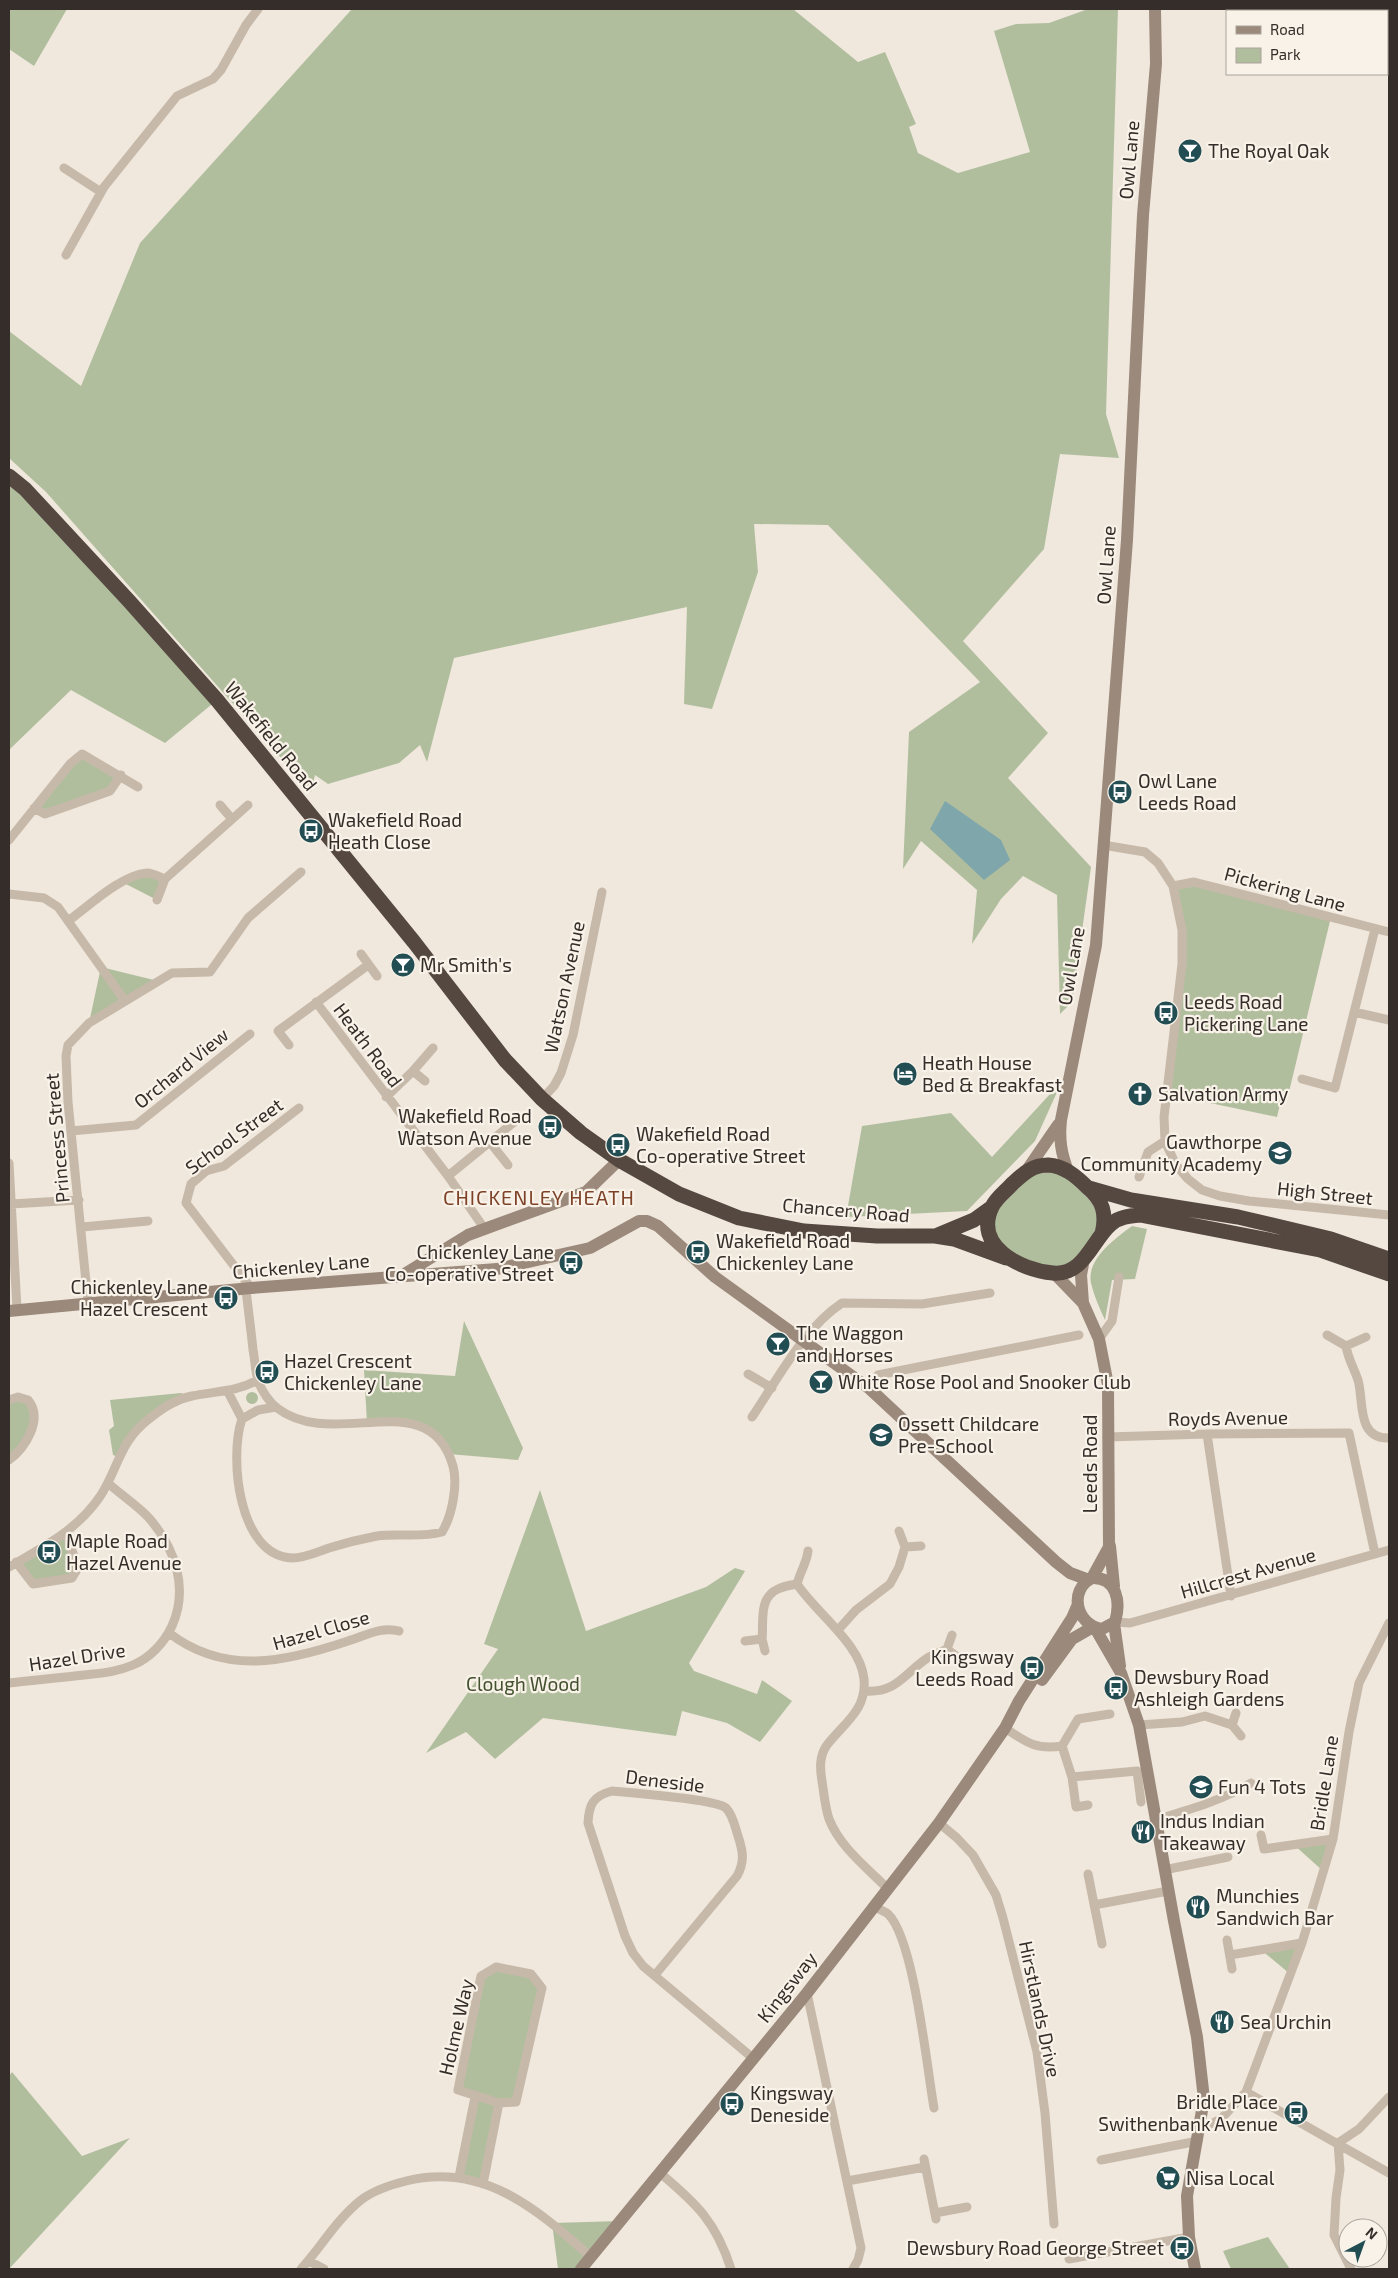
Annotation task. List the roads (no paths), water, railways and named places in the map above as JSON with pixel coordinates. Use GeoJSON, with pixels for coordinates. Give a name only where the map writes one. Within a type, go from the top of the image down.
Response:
{"type":"FeatureCollection","features":[{"type":"Feature","properties":{"kind":"highway","name":"Wakefield Road"},"geometry":{"type":"LineString","coordinates":[[9,476],[25,488],[217,700],[414,942],[505,1060]]}},
{"type":"Feature","properties":{"kind":"highway","name":"Chancery Road"},"geometry":{"type":"LineString","coordinates":[[505,1060],[542,1098],[581,1133],[619,1160],[679,1194],[738,1218],[804,1230],[877,1236],[935,1236],[954,1239],[1006,1258]]}},
{"type":"Feature","properties":{"kind":"highway"},"geometry":{"type":"LineString","coordinates":[[1102,1234],[1104,1212],[1097,1196],[1068,1171],[1049,1165],[1027,1170],[995,1201],[988,1225],[993,1244],[1006,1258],[1032,1268],[1054,1273],[1070,1269],[1084,1259],[1112,1223],[1124,1216],[1140,1215],[1320,1250],[1389,1274]]}},
{"type":"Feature","properties":{"kind":"highway"},"geometry":{"type":"LineString","coordinates":[[1089,1188],[1131,1200],[1238,1217],[1331,1239],[1389,1259]]}},
{"type":"Feature","properties":{"kind":"highway","name":"Chancery Road"},"geometry":{"type":"LineString","coordinates":[[935,1236],[954,1230],[974,1220],[992,1207]]}},
{"type":"Feature","properties":{"kind":"main road","name":"Owl Lane"},"geometry":{"type":"LineString","coordinates":[[1068,1171],[1062,1155],[1059,1137],[1096,945],[1128,540],[1143,215],[1156,64],[1155,9]]}},
{"type":"Feature","properties":{"kind":"main road","name":"Owl Lane"},"geometry":{"type":"LineString","coordinates":[[1027,1170],[1050,1139],[1061,1120]]}},
{"type":"Feature","properties":{"kind":"main road"},"geometry":{"type":"LineString","coordinates":[[398,1277],[454,1242],[484,1228],[586,1192],[619,1160]]}},
{"type":"Feature","properties":{"kind":"main road","name":"Chickenley Lane"},"geometry":{"type":"LineString","coordinates":[[13,1310],[248,1288],[497,1269],[590,1248],[631,1224],[647,1221],[658,1226],[715,1277],[804,1341]]}},
{"type":"Feature","properties":{"kind":"main road"},"geometry":{"type":"LineString","coordinates":[[442,1251],[445,1272]]}},
{"type":"Feature","properties":{"kind":"main road","name":"Leeds Road"},"geometry":{"type":"LineString","coordinates":[[1084,1259],[1080,1287],[1083,1303],[1099,1339],[1108,1385],[1108,1547],[1090,1579]]}},
{"type":"Feature","properties":{"kind":"main road","name":"Leeds Road"},"geometry":{"type":"LineString","coordinates":[[1054,1273],[1083,1303]]}},
{"type":"Feature","properties":{"kind":"main road"},"geometry":{"type":"LineString","coordinates":[[804,1341],[870,1388],[1056,1562],[1070,1573],[1090,1579],[1100,1578],[1114,1586],[1118,1607],[1114,1623],[1121,1673]]}},
{"type":"Feature","properties":{"kind":"main road","name":"Leeds Road"},"geometry":{"type":"LineString","coordinates":[[1109,1530],[1114,1586]]}},
{"type":"Feature","properties":{"kind":"main road"},"geometry":{"type":"LineString","coordinates":[[1056,1562],[1073,1587],[1083,1619],[1094,1627],[1102,1629],[1114,1623]]}},
{"type":"Feature","properties":{"kind":"main road"},"geometry":{"type":"LineString","coordinates":[[1078,1603],[1080,1592],[1090,1579]]}},
{"type":"Feature","properties":{"kind":"main road","name":"Kingsway"},"geometry":{"type":"LineString","coordinates":[[581,2269],[807,1994],[939,1823],[1007,1723],[1068,1624],[1078,1603]]}},
{"type":"Feature","properties":{"kind":"main road"},"geometry":{"type":"LineString","coordinates":[[1094,1627],[1121,1673],[1140,1725],[1164,1870],[1198,2044],[1204,2099],[1187,2196],[1189,2236],[1195,2269]]}},
{"type":"Feature","properties":{"kind":"main road","name":"Kingsway"},"geometry":{"type":"LineString","coordinates":[[1007,1723],[1023,1705],[1072,1639],[1094,1627]]}},
{"type":"Feature","properties":{"kind":"street"},"geometry":{"type":"LineString","coordinates":[[66,255],[101,192],[178,96],[214,79],[221,70],[246,24],[258,9]]}},
{"type":"Feature","properties":{"kind":"street"},"geometry":{"type":"LineString","coordinates":[[64,168],[101,192]]}},
{"type":"Feature","properties":{"kind":"street"},"geometry":{"type":"LineString","coordinates":[[9,840],[75,758],[82,754],[121,775],[138,787]]}},
{"type":"Feature","properties":{"kind":"street"},"geometry":{"type":"LineString","coordinates":[[34,808],[44,814],[110,791],[121,775]]}},
{"type":"Feature","properties":{"kind":"street"},"geometry":{"type":"LineString","coordinates":[[157,900],[165,879],[248,804]]}},
{"type":"Feature","properties":{"kind":"street"},"geometry":{"type":"LineString","coordinates":[[220,805],[232,820]]}},
{"type":"Feature","properties":{"kind":"street"},"geometry":{"type":"LineString","coordinates":[[1103,845],[1145,852],[1158,863],[1173,886],[1182,930],[1182,964],[1164,1117],[1165,1141],[1148,1152],[1139,1177]]}},
{"type":"Feature","properties":{"kind":"street"},"geometry":{"type":"LineString","coordinates":[[9,894],[44,898],[58,907],[125,1001],[172,973],[210,972],[248,918],[301,872]]}},
{"type":"Feature","properties":{"kind":"street"},"geometry":{"type":"LineString","coordinates":[[68,921],[122,882],[137,875],[149,873],[165,879]]}},
{"type":"Feature","properties":{"kind":"street","name":"Pickering Lane"},"geometry":{"type":"LineString","coordinates":[[1173,886],[1194,882],[1389,932]]}},
{"type":"Feature","properties":{"kind":"street","name":"Watson Avenue"},"geometry":{"type":"LineString","coordinates":[[542,1098],[554,1086],[562,1073],[573,1035],[602,892]]}},
{"type":"Feature","properties":{"kind":"street","name":"Watson Avenue"},"geometry":{"type":"LineString","coordinates":[[588,903],[599,905]]}},
{"type":"Feature","properties":{"kind":"street"},"geometry":{"type":"LineString","coordinates":[[1302,1079],[1335,1088],[1375,928]]}},
{"type":"Feature","properties":{"kind":"street"},"geometry":{"type":"LineString","coordinates":[[361,954],[377,976]]}},
{"type":"Feature","properties":{"kind":"street","name":"Heath Road"},"geometry":{"type":"LineString","coordinates":[[288,1046],[278,1031],[368,965]]}},
{"type":"Feature","properties":{"kind":"street","name":"Princess Street"},"geometry":{"type":"LineString","coordinates":[[88,1302],[71,1131],[66,1056],[68,1045],[76,1034],[89,1023],[125,1001]]}},
{"type":"Feature","properties":{"kind":"street","name":"Heath Road"},"geometry":{"type":"LineString","coordinates":[[316,1002],[448,1176],[484,1228]]}},
{"type":"Feature","properties":{"kind":"street"},"geometry":{"type":"LineString","coordinates":[[1354,1012],[1389,1020]]}},
{"type":"Feature","properties":{"kind":"street","name":"Orchard View"},"geometry":{"type":"LineString","coordinates":[[71,1131],[136,1125],[250,1034]]}},
{"type":"Feature","properties":{"kind":"street"},"geometry":{"type":"LineString","coordinates":[[386,1096],[413,1071],[433,1048]]}},
{"type":"Feature","properties":{"kind":"street"},"geometry":{"type":"LineString","coordinates":[[413,1071],[425,1081]]}},
{"type":"Feature","properties":{"kind":"street","name":"School Street"},"geometry":{"type":"LineString","coordinates":[[248,1288],[186,1203],[191,1184],[206,1171],[224,1166],[299,1108]]}},
{"type":"Feature","properties":{"kind":"street"},"geometry":{"type":"LineString","coordinates":[[448,1176],[519,1118]]}},
{"type":"Feature","properties":{"kind":"street"},"geometry":{"type":"LineString","coordinates":[[490,1141],[508,1165]]}},
{"type":"Feature","properties":{"kind":"street","name":"High Street"},"geometry":{"type":"LineString","coordinates":[[1165,1141],[1176,1165],[1188,1179],[1202,1190],[1211,1193],[1249,1201],[1389,1215]]}},
{"type":"Feature","properties":{"kind":"street"},"geometry":{"type":"LineString","coordinates":[[9,1163],[13,1310]]}},
{"type":"Feature","properties":{"kind":"street"},"geometry":{"type":"LineString","coordinates":[[11,1204],[79,1200]]}},
{"type":"Feature","properties":{"kind":"street"},"geometry":{"type":"LineString","coordinates":[[82,1227],[148,1220]]}},
{"type":"Feature","properties":{"kind":"street"},"geometry":{"type":"LineString","coordinates":[[1099,1339],[1112,1321],[1119,1277]]}},
{"type":"Feature","properties":{"kind":"street"},"geometry":{"type":"LineString","coordinates":[[228,1392],[242,1419],[236,1440],[239,1495],[247,1518],[259,1540],[273,1552],[291,1558],[379,1536],[424,1536],[442,1532],[447,1524],[456,1476],[446,1446],[436,1434],[412,1424],[398,1422],[323,1425],[295,1419],[276,1408],[266,1396],[258,1380],[248,1288]]}},
{"type":"Feature","properties":{"kind":"street"},"geometry":{"type":"LineString","coordinates":[[752,1417],[804,1341],[832,1310],[842,1303],[922,1304],[990,1293]]}},
{"type":"Feature","properties":{"kind":"street"},"geometry":{"type":"LineString","coordinates":[[1327,1334],[1346,1346],[1348,1357],[1358,1381],[1362,1419],[1374,1434],[1383,1438],[1389,1438]]}},
{"type":"Feature","properties":{"kind":"street"},"geometry":{"type":"LineString","coordinates":[[870,1388],[878,1375],[1079,1335]]}},
{"type":"Feature","properties":{"kind":"street"},"geometry":{"type":"LineString","coordinates":[[1346,1346],[1366,1337]]}},
{"type":"Feature","properties":{"kind":"street"},"geometry":{"type":"LineString","coordinates":[[748,1374],[772,1388]]}},
{"type":"Feature","properties":{"kind":"street"},"geometry":{"type":"LineString","coordinates":[[66,1532],[78,1568],[72,1578],[33,1584],[12,1565],[79,1522],[91,1509],[108,1483],[128,1439],[150,1418],[174,1403],[190,1396],[228,1392],[258,1380]]}},
{"type":"Feature","properties":{"kind":"street"},"geometry":{"type":"LineString","coordinates":[[9,1400],[18,1397],[28,1400],[34,1413],[28,1438],[18,1453],[9,1460]]}},
{"type":"Feature","properties":{"kind":"street"},"geometry":{"type":"LineString","coordinates":[[242,1419],[258,1410],[276,1408]]}},
{"type":"Feature","properties":{"kind":"street"},"geometry":{"type":"LineString","coordinates":[[1206,1434],[1231,1596]]}},
{"type":"Feature","properties":{"kind":"street","name":"Royds Avenue"},"geometry":{"type":"LineString","coordinates":[[1108,1437],[1206,1434],[1349,1434],[1375,1554]]}},
{"type":"Feature","properties":{"kind":"street","name":"Hazel Drive"},"geometry":{"type":"LineString","coordinates":[[9,1683],[124,1669],[142,1661],[158,1647],[169,1632],[177,1614],[180,1594],[176,1562],[169,1546],[147,1516],[108,1483]]}},
{"type":"Feature","properties":{"kind":"street"},"geometry":{"type":"LineString","coordinates":[[838,1630],[856,1610],[890,1584],[899,1567],[905,1547],[899,1531]]}},
{"type":"Feature","properties":{"kind":"street"},"geometry":{"type":"LineString","coordinates":[[905,1547],[921,1546]]}},
{"type":"Feature","properties":{"kind":"street","name":"Hillcrest Avenue"},"geometry":{"type":"LineString","coordinates":[[1114,1623],[1130,1623],[1389,1550]]}},
{"type":"Feature","properties":{"kind":"street"},"geometry":{"type":"LineString","coordinates":[[797,1584],[802,1567],[808,1559],[808,1551]]}},
{"type":"Feature","properties":{"kind":"street"},"geometry":{"type":"LineString","coordinates":[[797,1584],[822,1615],[838,1630],[858,1658],[864,1677],[865,1691],[859,1709],[826,1747],[820,1760],[821,1777],[829,1819],[837,1834],[848,1850],[887,1888]]}},
{"type":"Feature","properties":{"kind":"street"},"geometry":{"type":"LineString","coordinates":[[766,1652],[762,1638],[765,1602],[777,1589],[797,1584]]}},
{"type":"Feature","properties":{"kind":"street","name":"Bridle Lane"},"geometry":{"type":"LineString","coordinates":[[1101,2160],[1199,2135],[1221,2119],[1246,2092],[1302,1943],[1333,1839],[1349,1732],[1359,1683],[1389,1623]]}},
{"type":"Feature","properties":{"kind":"street","name":"Hazel Close"},"geometry":{"type":"LineString","coordinates":[[169,1632],[193,1649],[221,1658],[251,1663],[286,1659],[328,1648],[383,1629],[399,1631]]}},
{"type":"Feature","properties":{"kind":"street"},"geometry":{"type":"LineString","coordinates":[[865,1691],[877,1692],[890,1688],[900,1682],[926,1659],[947,1649],[952,1635]]}},
{"type":"Feature","properties":{"kind":"street"},"geometry":{"type":"LineString","coordinates":[[745,1641],[762,1638]]}},
{"type":"Feature","properties":{"kind":"street"},"geometry":{"type":"LineString","coordinates":[[947,1649],[960,1659]]}},
{"type":"Feature","properties":{"kind":"street"},"geometry":{"type":"LineString","coordinates":[[1232,1725],[1236,1713]]}},
{"type":"Feature","properties":{"kind":"street"},"geometry":{"type":"LineString","coordinates":[[1088,1805],[1076,1808],[1072,1777],[1062,1746],[1078,1719],[1110,1714]]}},
{"type":"Feature","properties":{"kind":"street"},"geometry":{"type":"LineString","coordinates":[[1140,1725],[1182,1722],[1205,1716],[1232,1725],[1241,1736]]}},
{"type":"Feature","properties":{"kind":"street"},"geometry":{"type":"LineString","coordinates":[[1007,1723],[1033,1746],[1044,1748],[1062,1746]]}},
{"type":"Feature","properties":{"kind":"street"},"geometry":{"type":"LineString","coordinates":[[1072,1777],[1136,1771],[1141,1802]]}},
{"type":"Feature","properties":{"kind":"street"},"geometry":{"type":"LineString","coordinates":[[1155,1820],[1208,1804],[1235,1793],[1250,1783]]}},
{"type":"Feature","properties":{"kind":"street","name":"Deneside"},"geometry":{"type":"LineString","coordinates":[[655,1975],[737,1876],[742,1867],[742,1849],[731,1815],[725,1807],[710,1803],[612,1790],[600,1794],[592,1801],[588,1810],[588,1823],[590,1835],[625,1936],[633,1953],[643,1966],[754,2059]]}},
{"type":"Feature","properties":{"kind":"street","name":"Hirstlands Drive"},"geometry":{"type":"LineString","coordinates":[[939,1823],[973,1855],[996,1896],[1003,1918],[1037,2052],[1045,2113],[1054,2224]]}},
{"type":"Feature","properties":{"kind":"street"},"geometry":{"type":"LineString","coordinates":[[1261,1835],[1264,1849],[1333,1839]]}},
{"type":"Feature","properties":{"kind":"street"},"geometry":{"type":"LineString","coordinates":[[1164,1870],[1228,1857]]}},
{"type":"Feature","properties":{"kind":"street"},"geometry":{"type":"LineString","coordinates":[[1088,1874],[1102,1944]]}},
{"type":"Feature","properties":{"kind":"street"},"geometry":{"type":"LineString","coordinates":[[1094,1905],[1168,1890]]}},
{"type":"Feature","properties":{"kind":"street"},"geometry":{"type":"LineString","coordinates":[[874,1907],[888,1914],[903,1941],[913,1977],[934,2108]]}},
{"type":"Feature","properties":{"kind":"street"},"geometry":{"type":"LineString","coordinates":[[1227,1940],[1232,1969]]}},
{"type":"Feature","properties":{"kind":"street"},"geometry":{"type":"LineString","coordinates":[[1230,1955],[1302,1943]]}},
{"type":"Feature","properties":{"kind":"street","name":"Holme Way"},"geometry":{"type":"LineString","coordinates":[[496,1967],[532,1974],[542,1988],[516,2102],[499,2103],[475,2097],[458,2090],[481,1976],[496,1967]]}},
{"type":"Feature","properties":{"kind":"street"},"geometry":{"type":"LineString","coordinates":[[807,1994],[861,2248],[857,2268]]}},
{"type":"Feature","properties":{"kind":"street"},"geometry":{"type":"LineString","coordinates":[[1246,2092],[1389,2174]]}},
{"type":"Feature","properties":{"kind":"street","name":"Holme Way"},"geometry":{"type":"LineString","coordinates":[[459,2177],[475,2097]]}},
{"type":"Feature","properties":{"kind":"street"},"geometry":{"type":"LineString","coordinates":[[1338,2144],[1359,2128],[1389,2097]]}},
{"type":"Feature","properties":{"kind":"street"},"geometry":{"type":"LineString","coordinates":[[483,2184],[499,2103]]}},
{"type":"Feature","properties":{"kind":"street"},"geometry":{"type":"LineString","coordinates":[[1338,2144],[1340,2170],[1334,2235],[1351,2269]]}},
{"type":"Feature","properties":{"kind":"street"},"geometry":{"type":"LineString","coordinates":[[847,2181],[924,2163],[935,2216],[967,2207]]}},
{"type":"Feature","properties":{"kind":"street"},"geometry":{"type":"LineString","coordinates":[[660,2173],[704,2213],[720,2239],[731,2269]]}},
{"type":"Feature","properties":{"kind":"street"},"geometry":{"type":"LineString","coordinates":[[301,2269],[348,2213],[374,2191],[425,2177],[459,2177],[498,2189],[534,2209],[591,2257]]}},
{"type":"Feature","properties":{"kind":"street"},"geometry":{"type":"LineString","coordinates":[[1069,2258],[1189,2236]]}},
{"type":"Feature","properties":{"kind":"street"},"geometry":{"type":"LineString","coordinates":[[309,2261],[324,2269]]}},
{"type":"Feature","properties":{"kind":"water"},"geometry":{"type":"Polygon","coordinates":[[[945,801],[1001,840],[1010,860],[984,880],[930,829],[945,801]]]}},
{"type":"Feature","properties":{"kind":"place","name":"The Royal Oak"},"geometry":{"type":"Point","coordinates":[1190,151]}},
{"type":"Feature","properties":{"kind":"place","name":"Owl Lane Leeds Road"},"geometry":{"type":"Point","coordinates":[1120,792]}},
{"type":"Feature","properties":{"kind":"place","name":"Wakefield Road Heath Close"},"geometry":{"type":"Point","coordinates":[311,831]}},
{"type":"Feature","properties":{"kind":"place","name":"Mr Smith's"},"geometry":{"type":"Point","coordinates":[403,965]}},
{"type":"Feature","properties":{"kind":"place","name":"Leeds Road Pickering Lane"},"geometry":{"type":"Point","coordinates":[1166,1013]}},
{"type":"Feature","properties":{"kind":"place","name":"Heath House Bed & Breakfast"},"geometry":{"type":"Point","coordinates":[905,1074]}},
{"type":"Feature","properties":{"kind":"place","name":"Salvation Army"},"geometry":{"type":"Point","coordinates":[1140,1094]}},
{"type":"Feature","properties":{"kind":"place","name":"Wakefield Road Watson Avenue"},"geometry":{"type":"Point","coordinates":[550,1127]}},
{"type":"Feature","properties":{"kind":"place","name":"Wakefield Road Co-operative Street"},"geometry":{"type":"Point","coordinates":[618,1145]}},
{"type":"Feature","properties":{"kind":"place","name":"Gawthorpe Community Academy"},"geometry":{"type":"Point","coordinates":[1280,1153]}},
{"type":"Feature","properties":{"kind":"place","name":"Wakefield Road Chickenley Lane"},"geometry":{"type":"Point","coordinates":[698,1252]}},
{"type":"Feature","properties":{"kind":"place","name":"Chickenley Lane Co-operative Street"},"geometry":{"type":"Point","coordinates":[571,1263]}},
{"type":"Feature","properties":{"kind":"place","name":"Chickenley Lane Hazel Crescent"},"geometry":{"type":"Point","coordinates":[226,1298]}},
{"type":"Feature","properties":{"kind":"place","name":"The Waggon and Horses"},"geometry":{"type":"Point","coordinates":[778,1344]}},
{"type":"Feature","properties":{"kind":"place","name":"Hazel Crescent Chickenley Lane"},"geometry":{"type":"Point","coordinates":[267,1372]}},
{"type":"Feature","properties":{"kind":"place","name":"White Rose Pool and Snooker Club"},"geometry":{"type":"Point","coordinates":[821,1382]}},
{"type":"Feature","properties":{"kind":"place","name":"Ossett Childcare Pre-School"},"geometry":{"type":"Point","coordinates":[881,1435]}},
{"type":"Feature","properties":{"kind":"place","name":"Maple Road Hazel Avenue"},"geometry":{"type":"Point","coordinates":[49,1552]}},
{"type":"Feature","properties":{"kind":"place","name":"Kingsway Leeds Road"},"geometry":{"type":"Point","coordinates":[1032,1668]}},
{"type":"Feature","properties":{"kind":"place","name":"Dewsbury Road Ashleigh Gardens"},"geometry":{"type":"Point","coordinates":[1116,1688]}},
{"type":"Feature","properties":{"kind":"place","name":"Fun 4 Tots"},"geometry":{"type":"Point","coordinates":[1201,1787]}},
{"type":"Feature","properties":{"kind":"place","name":"Indus Indian Takeaway"},"geometry":{"type":"Point","coordinates":[1143,1832]}},
{"type":"Feature","properties":{"kind":"place","name":"Munchies Sandwich Bar"},"geometry":{"type":"Point","coordinates":[1198,1907]}},
{"type":"Feature","properties":{"kind":"place","name":"Sea Urchin"},"geometry":{"type":"Point","coordinates":[1222,2022]}},
{"type":"Feature","properties":{"kind":"place","name":"Kingsway Deneside"},"geometry":{"type":"Point","coordinates":[732,2104]}},
{"type":"Feature","properties":{"kind":"place","name":"Bridle Place Swithenbank Avenue"},"geometry":{"type":"Point","coordinates":[1296,2113]}},
{"type":"Feature","properties":{"kind":"place","name":"Nisa Local"},"geometry":{"type":"Point","coordinates":[1168,2178]}},
{"type":"Feature","properties":{"kind":"place","name":"Dewsbury Road George Street"},"geometry":{"type":"Point","coordinates":[1182,2248]}},
{"type":"Feature","properties":{"kind":"district","name":"CHICKENLEY HEATH"},"geometry":{"type":"Point","coordinates":[539,1198]}},
{"type":"Feature","properties":{"kind":"park label","name":"Clough Wood"},"geometry":{"type":"Point","coordinates":[523,1684]}}]}
